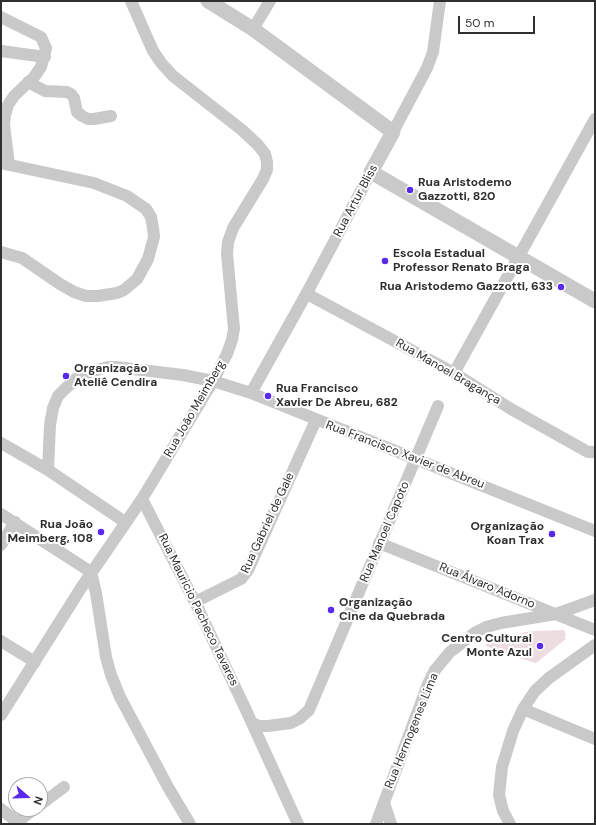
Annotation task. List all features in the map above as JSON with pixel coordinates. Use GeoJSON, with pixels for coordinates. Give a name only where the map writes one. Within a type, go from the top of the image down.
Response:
{"type":"FeatureCollection","features":[{"type":"Feature","properties":{"kind":"street","name":"Rua João Meimberg"},"geometry":{"type":"LineString","coordinates":[[1,715],[91,572],[142,499],[213,381],[227,354],[234,330],[227,254],[228,242],[233,228],[263,178],[266,170],[267,162],[265,154],[258,145],[242,130],[173,76],[162,64],[153,51],[131,1]]}},
{"type":"Feature","properties":{"kind":"street"},"geometry":{"type":"LineString","coordinates":[[208,1],[253,29],[393,132]]}},
{"type":"Feature","properties":{"kind":"street"},"geometry":{"type":"LineString","coordinates":[[253,29],[270,1]]}},
{"type":"Feature","properties":{"kind":"street","name":"Rua Artur Bliss"},"geometry":{"type":"LineString","coordinates":[[251,393],[307,294],[427,68],[433,52],[440,1]]}},
{"type":"Feature","properties":{"kind":"street"},"geometry":{"type":"LineString","coordinates":[[1,17],[41,37],[46,48],[45,57],[41,67],[14,96],[8,106],[4,125],[5,164],[94,183],[127,196],[146,209],[151,217],[154,228],[154,237],[148,259],[137,279],[117,294],[86,296],[74,292],[22,258],[1,252]]}},
{"type":"Feature","properties":{"kind":"street"},"geometry":{"type":"LineString","coordinates":[[1,51],[45,57]]}},
{"type":"Feature","properties":{"kind":"street"},"geometry":{"type":"LineString","coordinates":[[28,82],[44,91],[67,92],[71,94],[74,98],[77,112],[82,116],[88,118],[111,116]]}},
{"type":"Feature","properties":{"kind":"street"},"geometry":{"type":"LineString","coordinates":[[454,373],[518,256],[591,135],[595,119]]}},
{"type":"Feature","properties":{"kind":"street"},"geometry":{"type":"LineString","coordinates":[[371,172],[595,301]]}},
{"type":"Feature","properties":{"kind":"street","name":"Rua Manoel Bragança"},"geometry":{"type":"LineString","coordinates":[[307,294],[454,373],[511,409],[591,452]]}},
{"type":"Feature","properties":{"kind":"street","name":"Rua Francisco Xavier de Abreu"},"geometry":{"type":"LineString","coordinates":[[48,470],[50,425],[53,408],[58,396],[77,378],[93,371],[108,367],[213,381],[251,393],[595,530]]}},
{"type":"Feature","properties":{"kind":"street","name":"Rua Manoel Capoto"},"geometry":{"type":"LineString","coordinates":[[252,723],[259,726],[268,726],[290,723],[299,719],[309,710],[438,406]]}},
{"type":"Feature","properties":{"kind":"street","name":"Rua Gabriel de Gale"},"geometry":{"type":"LineString","coordinates":[[195,602],[241,579],[248,570],[316,420]]}},
{"type":"Feature","properties":{"kind":"street"},"geometry":{"type":"LineString","coordinates":[[1,443],[48,470],[125,522]]}},
{"type":"Feature","properties":{"kind":"street","name":"Rua Mauricio Pacheco Tavares"},"geometry":{"type":"LineString","coordinates":[[142,499],[195,602],[298,824]]}},
{"type":"Feature","properties":{"kind":"street"},"geometry":{"type":"LineString","coordinates":[[1,514],[91,572],[96,593],[106,657],[120,698],[168,787],[190,824]]}},
{"type":"Feature","properties":{"kind":"street"},"geometry":{"type":"LineString","coordinates":[[1,545],[15,522]]}},
{"type":"Feature","properties":{"kind":"street","name":"Rua Álvaro Adorno"},"geometry":{"type":"LineString","coordinates":[[379,543],[595,630]]}},
{"type":"Feature","properties":{"kind":"street","name":"Rua Hermogenes Lima"},"geometry":{"type":"LineString","coordinates":[[376,824],[428,684],[435,670],[450,652],[476,632],[486,628],[501,623],[556,614],[595,600]]}},
{"type":"Feature","properties":{"kind":"street"},"geometry":{"type":"LineString","coordinates":[[1,641],[35,662]]}},
{"type":"Feature","properties":{"kind":"street"},"geometry":{"type":"LineString","coordinates":[[510,824],[503,811],[499,795],[502,766],[513,731],[523,709],[536,691],[549,678],[595,645]]}},
{"type":"Feature","properties":{"kind":"street"},"geometry":{"type":"LineString","coordinates":[[523,709],[595,739]]}},
{"type":"Feature","properties":{"kind":"street"},"geometry":{"type":"LineString","coordinates":[[48,799],[64,787]]}},
{"type":"Feature","properties":{"kind":"street"},"geometry":{"type":"LineString","coordinates":[[384,803],[391,824]]}},
{"type":"Feature","properties":{"kind":"street"},"geometry":{"type":"LineString","coordinates":[[1,810],[16,823]]}},
{"type":"Feature","properties":{"kind":"shaded area"},"geometry":{"type":"Polygon","coordinates":[[[564,630],[566,639],[536,663],[502,653],[484,645],[525,632],[564,630]]]}},
{"type":"Feature","properties":{"kind":"place","name":"Rua Aristodemo Gazzotti, 820"},"geometry":{"type":"Point","coordinates":[410,190]}},
{"type":"Feature","properties":{"kind":"place","name":"Escola Estadual Professor Renato Braga"},"geometry":{"type":"Point","coordinates":[385,261]}},
{"type":"Feature","properties":{"kind":"place","name":"Rua Aristodemo Gazzotti, 633"},"geometry":{"type":"Point","coordinates":[561,287]}},
{"type":"Feature","properties":{"kind":"place","name":"Organização Ateliê Cendira"},"geometry":{"type":"Point","coordinates":[66,376]}},
{"type":"Feature","properties":{"kind":"place","name":"Rua Francisco Xavier De Abreu, 682"},"geometry":{"type":"Point","coordinates":[268,396]}},
{"type":"Feature","properties":{"kind":"place","name":"Rua João Meimberg, 108"},"geometry":{"type":"Point","coordinates":[101,532]}},
{"type":"Feature","properties":{"kind":"place","name":"Organização Koan Trax"},"geometry":{"type":"Point","coordinates":[552,534]}},
{"type":"Feature","properties":{"kind":"place","name":"Organização Cine da Quebrada"},"geometry":{"type":"Point","coordinates":[331,610]}},
{"type":"Feature","properties":{"kind":"place","name":"Centro Cultural Monte Azul"},"geometry":{"type":"Point","coordinates":[540,646]}}]}
